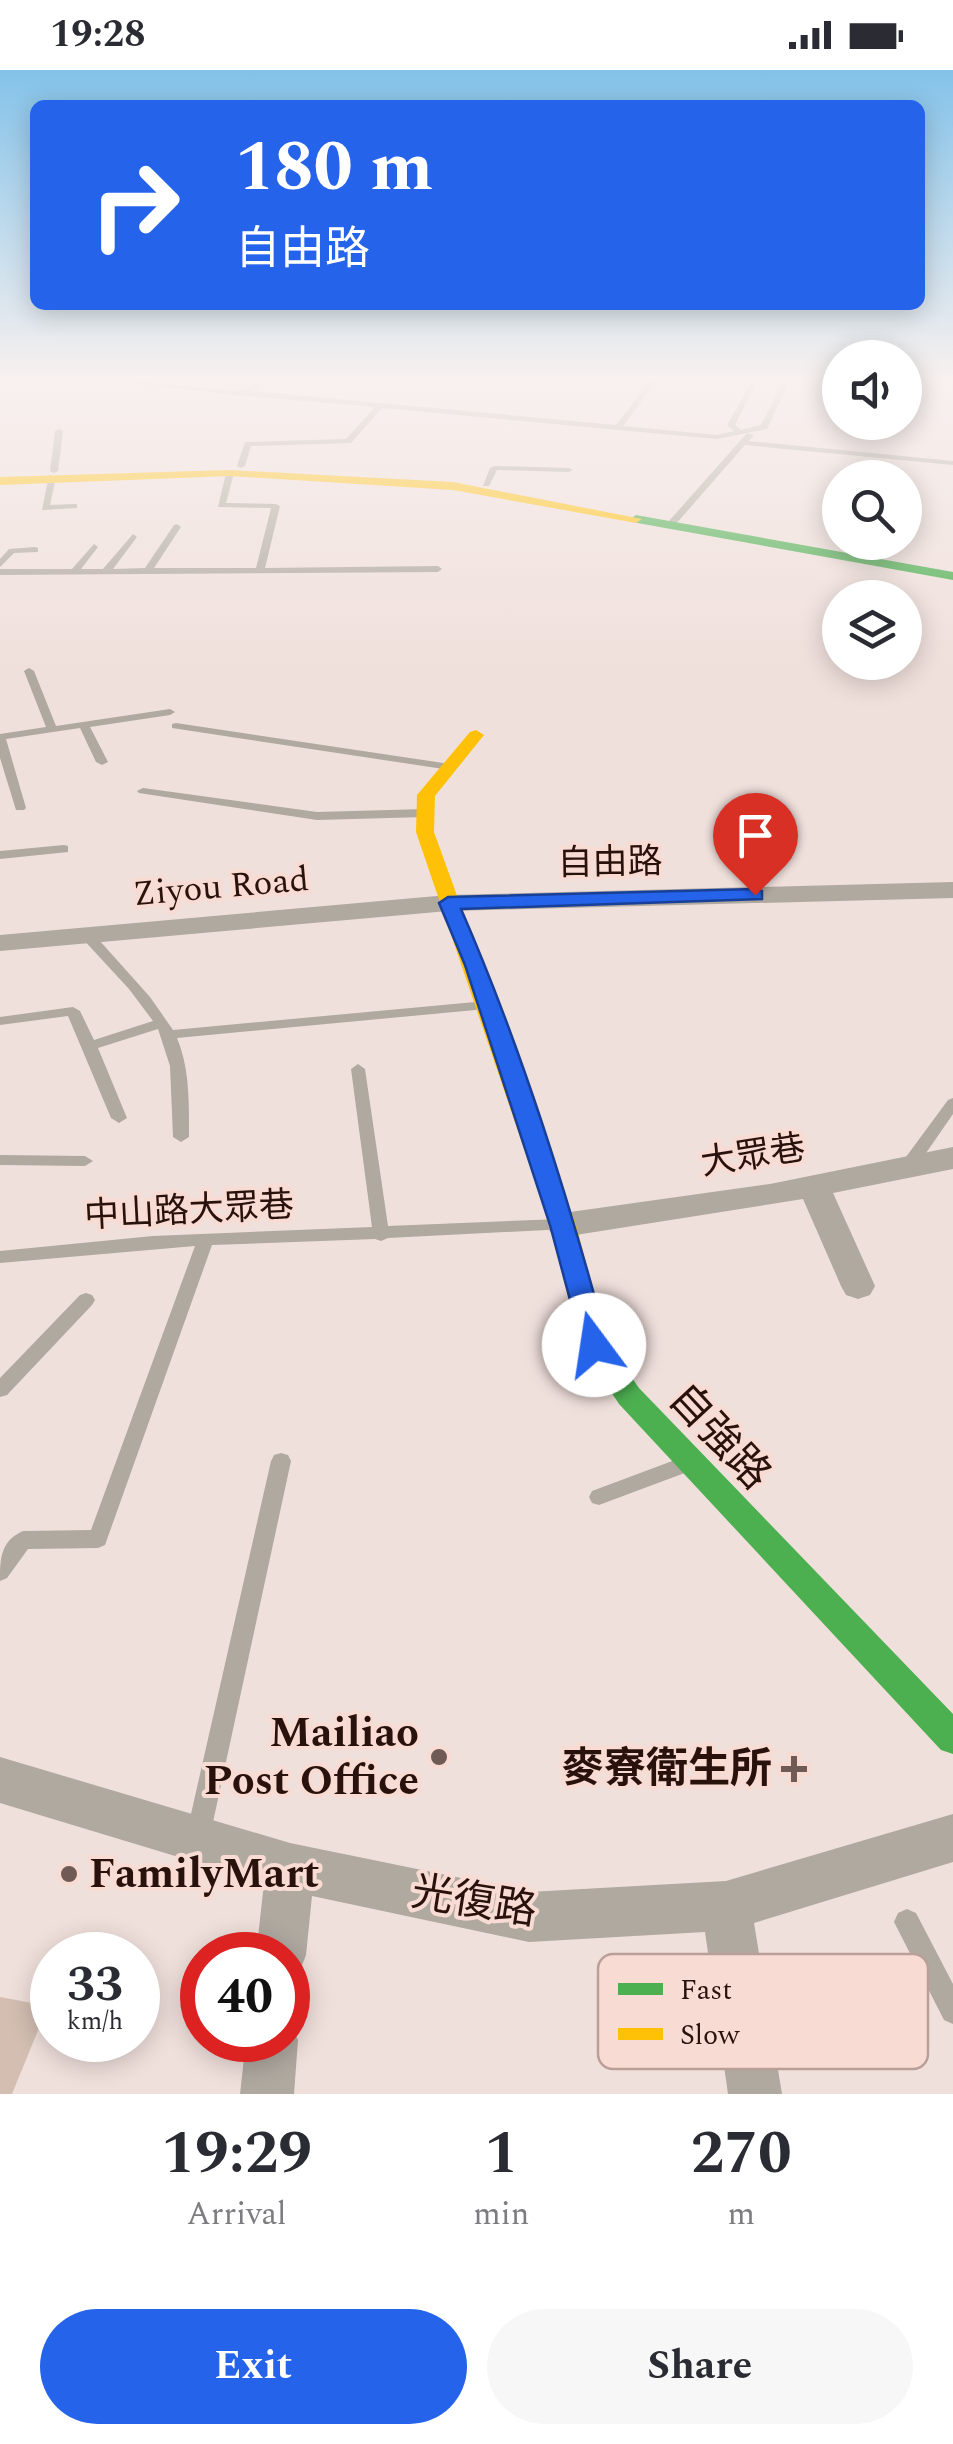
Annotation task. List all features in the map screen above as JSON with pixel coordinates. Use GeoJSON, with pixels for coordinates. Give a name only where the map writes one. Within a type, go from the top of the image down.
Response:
{"type":"FeatureCollection","features":[{"type":"Feature","properties":{"kind":"main road"},"geometry":{"type":"LineString","coordinates":[[0,478],[47,474]]}},
{"type":"Feature","properties":{"kind":"main road"},"geometry":{"type":"LineString","coordinates":[[306,474],[453,486],[953,568]]}},
{"type":"Feature","properties":{"kind":"main road"},"geometry":{"type":"LineString","coordinates":[[327,474],[486,484],[953,576]]}},
{"type":"Feature","properties":{"kind":"main road"},"geometry":{"type":"LineString","coordinates":[[425,812],[426,795],[476,735]]}},
{"type":"Feature","properties":{"kind":"main road","name":"自強路"},"geometry":{"type":"LineString","coordinates":[[425,812],[425,832],[448,903],[488,1005],[563,1225],[594,1345],[629,1396],[953,1738]]}},
{"type":"Feature","properties":{"kind":"street","name":"自由路"},"geometry":{"type":"LineString","coordinates":[[448,903],[953,890]]}},
{"type":"Feature","properties":{"kind":"street","name":"Ziyou Road"},"geometry":{"type":"LineString","coordinates":[[0,942],[448,903]]}},
{"type":"Feature","properties":{"kind":"street","name":"大眾巷"},"geometry":{"type":"LineString","coordinates":[[563,1225],[814,1187],[953,1158]]}},
{"type":"Feature","properties":{"kind":"street"},"geometry":{"type":"LineString","coordinates":[[814,1187],[858,1286]]}},
{"type":"Feature","properties":{"kind":"street","name":"光復路"},"geometry":{"type":"LineString","coordinates":[[0,1780],[290,1866],[529,1917],[726,1906],[953,1838]]}},
{"type":"Feature","properties":{"kind":"street"},"geometry":{"type":"LineString","coordinates":[[283,1932],[290,1866]]}},
{"type":"Feature","properties":{"kind":"street"},"geometry":{"type":"LineString","coordinates":[[726,1906],[733,1954]]}},
{"type":"Feature","properties":{"kind":"street"},"geometry":{"type":"LineString","coordinates":[[267,2094],[270,2062]]}},
{"type":"Feature","properties":{"kind":"street"},"geometry":{"type":"LineString","coordinates":[[751,2069],[755,2094]]}},
{"type":"Feature","properties":{"kind":"lane"},"geometry":{"type":"LineString","coordinates":[[53,474],[46,508],[74,506]]}},
{"type":"Feature","properties":{"kind":"lane"},"geometry":{"type":"LineString","coordinates":[[234,474],[221,505],[276,506],[260,571]]}},
{"type":"Feature","properties":{"kind":"lane"},"geometry":{"type":"LineString","coordinates":[[486,484],[491,474]]}},
{"type":"Feature","properties":{"kind":"lane"},"geometry":{"type":"LineString","coordinates":[[676,520],[717,474]]}},
{"type":"Feature","properties":{"kind":"lane"},"geometry":{"type":"LineString","coordinates":[[148,571],[178,527]]}},
{"type":"Feature","properties":{"kind":"lane"},"geometry":{"type":"LineString","coordinates":[[106,572],[134,536]]}},
{"type":"Feature","properties":{"kind":"lane"},"geometry":{"type":"LineString","coordinates":[[76,572],[94,547]]}},
{"type":"Feature","properties":{"kind":"lane"},"geometry":{"type":"LineString","coordinates":[[0,564],[12,552],[34,550]]}},
{"type":"Feature","properties":{"kind":"lane"},"geometry":{"type":"LineString","coordinates":[[0,572],[438,570]]}},
{"type":"Feature","properties":{"kind":"lane"},"geometry":{"type":"LineString","coordinates":[[29,671],[52,729]]}},
{"type":"Feature","properties":{"kind":"lane"},"geometry":{"type":"LineString","coordinates":[[20,808],[0,738],[170,712]]}},
{"type":"Feature","properties":{"kind":"lane"},"geometry":{"type":"LineString","coordinates":[[83,724],[102,762]]}},
{"type":"Feature","properties":{"kind":"lane"},"geometry":{"type":"LineString","coordinates":[[176,726],[450,766]]}},
{"type":"Feature","properties":{"kind":"lane"},"geometry":{"type":"LineString","coordinates":[[144,791],[316,816],[425,812]]}},
{"type":"Feature","properties":{"kind":"lane"},"geometry":{"type":"LineString","coordinates":[[0,855],[64,849]]}},
{"type":"Feature","properties":{"kind":"lane"},"geometry":{"type":"LineString","coordinates":[[86,934],[172,1044],[181,1095],[182,1137]]}},
{"type":"Feature","properties":{"kind":"lane"},"geometry":{"type":"LineString","coordinates":[[90,1046],[162,1030],[488,1005]]}},
{"type":"Feature","properties":{"kind":"lane"},"geometry":{"type":"LineString","coordinates":[[0,1022],[74,1011],[119,1118]]}},
{"type":"Feature","properties":{"kind":"lane"},"geometry":{"type":"LineString","coordinates":[[358,1069],[381,1235]]}},
{"type":"Feature","properties":{"kind":"lane"},"geometry":{"type":"LineString","coordinates":[[909,1165],[953,1104]]}},
{"type":"Feature","properties":{"kind":"lane"},"geometry":{"type":"LineString","coordinates":[[0,1160],[86,1161]]}},
{"type":"Feature","properties":{"kind":"lane","name":"中山路大眾巷"},"geometry":{"type":"LineString","coordinates":[[0,1257],[206,1240],[563,1225]]}},
{"type":"Feature","properties":{"kind":"lane"},"geometry":{"type":"LineString","coordinates":[[0,1572],[24,1540],[98,1539],[206,1240]]}},
{"type":"Feature","properties":{"kind":"lane"},"geometry":{"type":"LineString","coordinates":[[0,1390],[86,1300]]}},
{"type":"Feature","properties":{"kind":"lane"},"geometry":{"type":"LineString","coordinates":[[197,1840],[282,1461]]}},
{"type":"Feature","properties":{"kind":"lane"},"geometry":{"type":"LineString","coordinates":[[599,1497],[692,1462]]}},
{"type":"Feature","properties":{"kind":"lane"},"geometry":{"type":"LineString","coordinates":[[907,1922],[924,1954]]}},
{"type":"Feature","properties":{"kind":"lane"},"geometry":{"type":"LineString","coordinates":[[928,1963],[953,2011]]}},
{"type":"Feature","properties":{"kind":"building"},"geometry":{"type":"Polygon","coordinates":[[[0,1997],[30,2003],[30,2050],[12,2094],[0,2094],[0,1997]]]}},
{"type":"Feature","properties":{"kind":"traffic: fast"},"geometry":{"type":"LineString","coordinates":[[636,519],[953,576]]}},
{"type":"Feature","properties":{"kind":"traffic: fast"},"geometry":{"type":"LineString","coordinates":[[603,1358],[629,1396],[953,1738]]}},
{"type":"Feature","properties":{"kind":"traffic: slow"},"geometry":{"type":"LineString","coordinates":[[0,481],[188,474]]}},
{"type":"Feature","properties":{"kind":"traffic: slow"},"geometry":{"type":"LineString","coordinates":[[255,474],[453,486],[636,519]]}},
{"type":"Feature","properties":{"kind":"traffic: slow"},"geometry":{"type":"LineString","coordinates":[[476,735],[426,795],[425,832],[563,1225],[594,1345],[603,1358]]}},
{"type":"Feature","properties":{"kind":"place","name":"Mailiao Post Office"},"geometry":{"type":"Point","coordinates":[439,1757]}},
{"type":"Feature","properties":{"kind":"place","name":"麥寮衛生所"},"geometry":{"type":"Point","coordinates":[794,1769]}},
{"type":"Feature","properties":{"kind":"place","name":"FamilyMart"},"geometry":{"type":"Point","coordinates":[69,1874]}},
{"type":"Feature","properties":{"kind":"route"},"geometry":{"type":"LineString","coordinates":[[594,1345],[563,1225],[475,965],[448,903],[755,895]]}}]}
